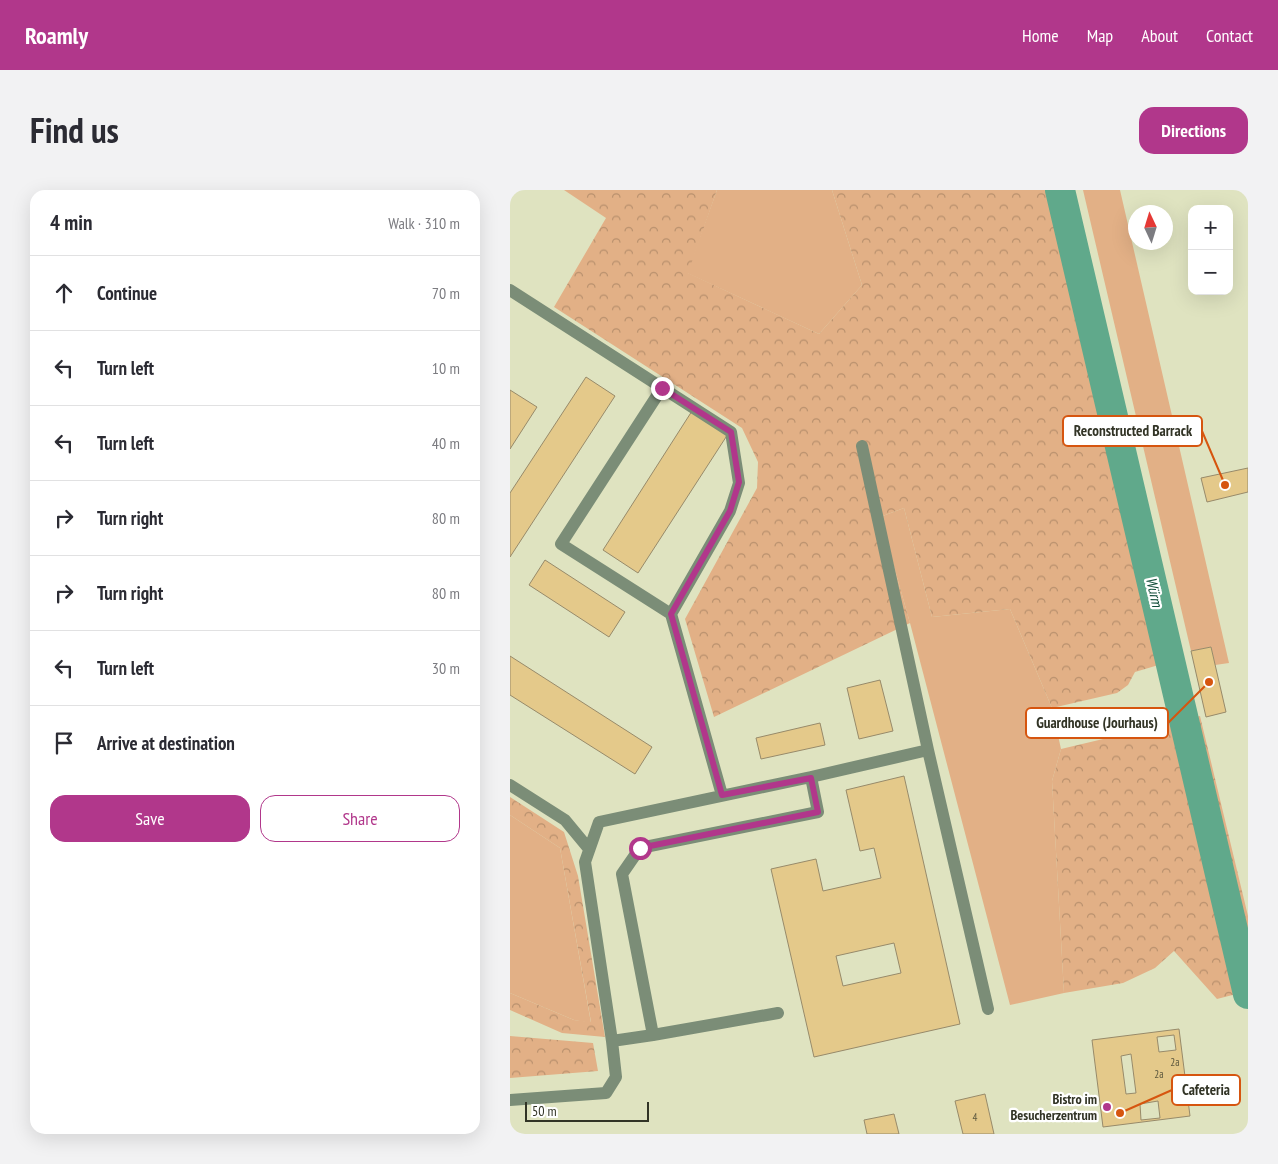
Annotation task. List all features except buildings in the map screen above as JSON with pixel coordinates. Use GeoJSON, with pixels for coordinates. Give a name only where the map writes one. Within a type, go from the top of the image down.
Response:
{"type":"FeatureCollection","features":[{"type":"Feature","properties":{"kind":"lane"},"geometry":{"type":"LineString","coordinates":[[510,290],[731,432],[739,482],[730,511],[671,614]]}},
{"type":"Feature","properties":{"kind":"lane"},"geometry":{"type":"LineString","coordinates":[[662,388],[561,544],[671,614],[722,795]]}},
{"type":"Feature","properties":{"kind":"lane"},"geometry":{"type":"LineString","coordinates":[[862,446],[928,750],[988,1009]]}},
{"type":"Feature","properties":{"kind":"lane"},"geometry":{"type":"LineString","coordinates":[[510,1100],[606,1093],[616,1077],[584,862],[599,822],[811,778],[928,750]]}},
{"type":"Feature","properties":{"kind":"lane"},"geometry":{"type":"LineString","coordinates":[[653,1035],[622,874],[640,848],[818,812],[811,778]]}},
{"type":"Feature","properties":{"kind":"lane"},"geometry":{"type":"LineString","coordinates":[[510,785],[566,820],[589,849]]}},
{"type":"Feature","properties":{"kind":"lane"},"geometry":{"type":"LineString","coordinates":[[612,1041],[778,1013]]}},
{"type":"Feature","properties":{"kind":"green space"},"geometry":{"type":"Polygon","coordinates":[[[564,190],[717,190],[688,273],[819,334],[862,285],[832,190],[1074,190],[1182,658],[1135,672],[1128,685],[1117,693],[1052,708],[1010,609],[932,617],[904,508],[880,517],[910,623],[714,717],[685,619],[757,488],[758,462],[742,428],[554,307],[606,218],[564,190]]]}},
{"type":"Feature","properties":{"kind":"green space"},"geometry":{"type":"Polygon","coordinates":[[[717,190],[832,190],[862,285],[819,334],[687,273],[717,190]]]}},
{"type":"Feature","properties":{"kind":"green space"},"geometry":{"type":"Polygon","coordinates":[[[1083,190],[1120,190],[1128,225],[1128,250],[1134,250],[1229,663],[1215,665],[1211,647],[1191,651],[1083,190]]]}},
{"type":"Feature","properties":{"kind":"green space"},"geometry":{"type":"Polygon","coordinates":[[[904,508],[932,617],[1010,609],[1052,708],[1061,749],[1052,781],[1064,993],[1010,1005],[910,623],[880,517],[904,508]]]}},
{"type":"Feature","properties":{"kind":"green space"},"geometry":{"type":"Polygon","coordinates":[[[1200,716],[1248,916],[1248,991],[1217,999],[1174,951],[1155,968],[1123,983],[1064,993],[1052,781],[1061,749],[1200,716]]]}},
{"type":"Feature","properties":{"kind":"green space"},"geometry":{"type":"Polygon","coordinates":[[[510,797],[564,832],[578,876],[605,1037],[562,1033],[510,1010],[510,993],[574,1020],[591,1022],[560,848],[510,815],[510,797]]]}},
{"type":"Feature","properties":{"kind":"green space"},"geometry":{"type":"Polygon","coordinates":[[[510,815],[560,848],[591,1023],[574,1020],[510,993],[510,815]]]}},
{"type":"Feature","properties":{"kind":"green space"},"geometry":{"type":"Polygon","coordinates":[[[510,1036],[593,1043],[598,1071],[510,1078],[510,1036]]]}},
{"type":"Feature","properties":{"kind":"waterway","name":"Würm"},"geometry":{"type":"LineString","coordinates":[[1060,190],[1248,994]]}},
{"type":"Feature","properties":{"kind":"place","name":"Reconstructed Barrack"},"geometry":{"type":"Point","coordinates":[1225,485]}},
{"type":"Feature","properties":{"kind":"place","name":"Guardhouse (Jourhaus)"},"geometry":{"type":"Point","coordinates":[1209,682]}},
{"type":"Feature","properties":{"kind":"place","name":"Bistro im Besucherzentrum"},"geometry":{"type":"Point","coordinates":[1107,1107]}},
{"type":"Feature","properties":{"kind":"place","name":"Cafeteria"},"geometry":{"type":"Point","coordinates":[1120,1113]}},
{"type":"Feature","properties":{"kind":"route"},"geometry":{"type":"LineString","coordinates":[[640,848],[818,812],[811,778],[722,795],[671,614],[730,511],[739,482],[731,432],[662,388]]}}]}
